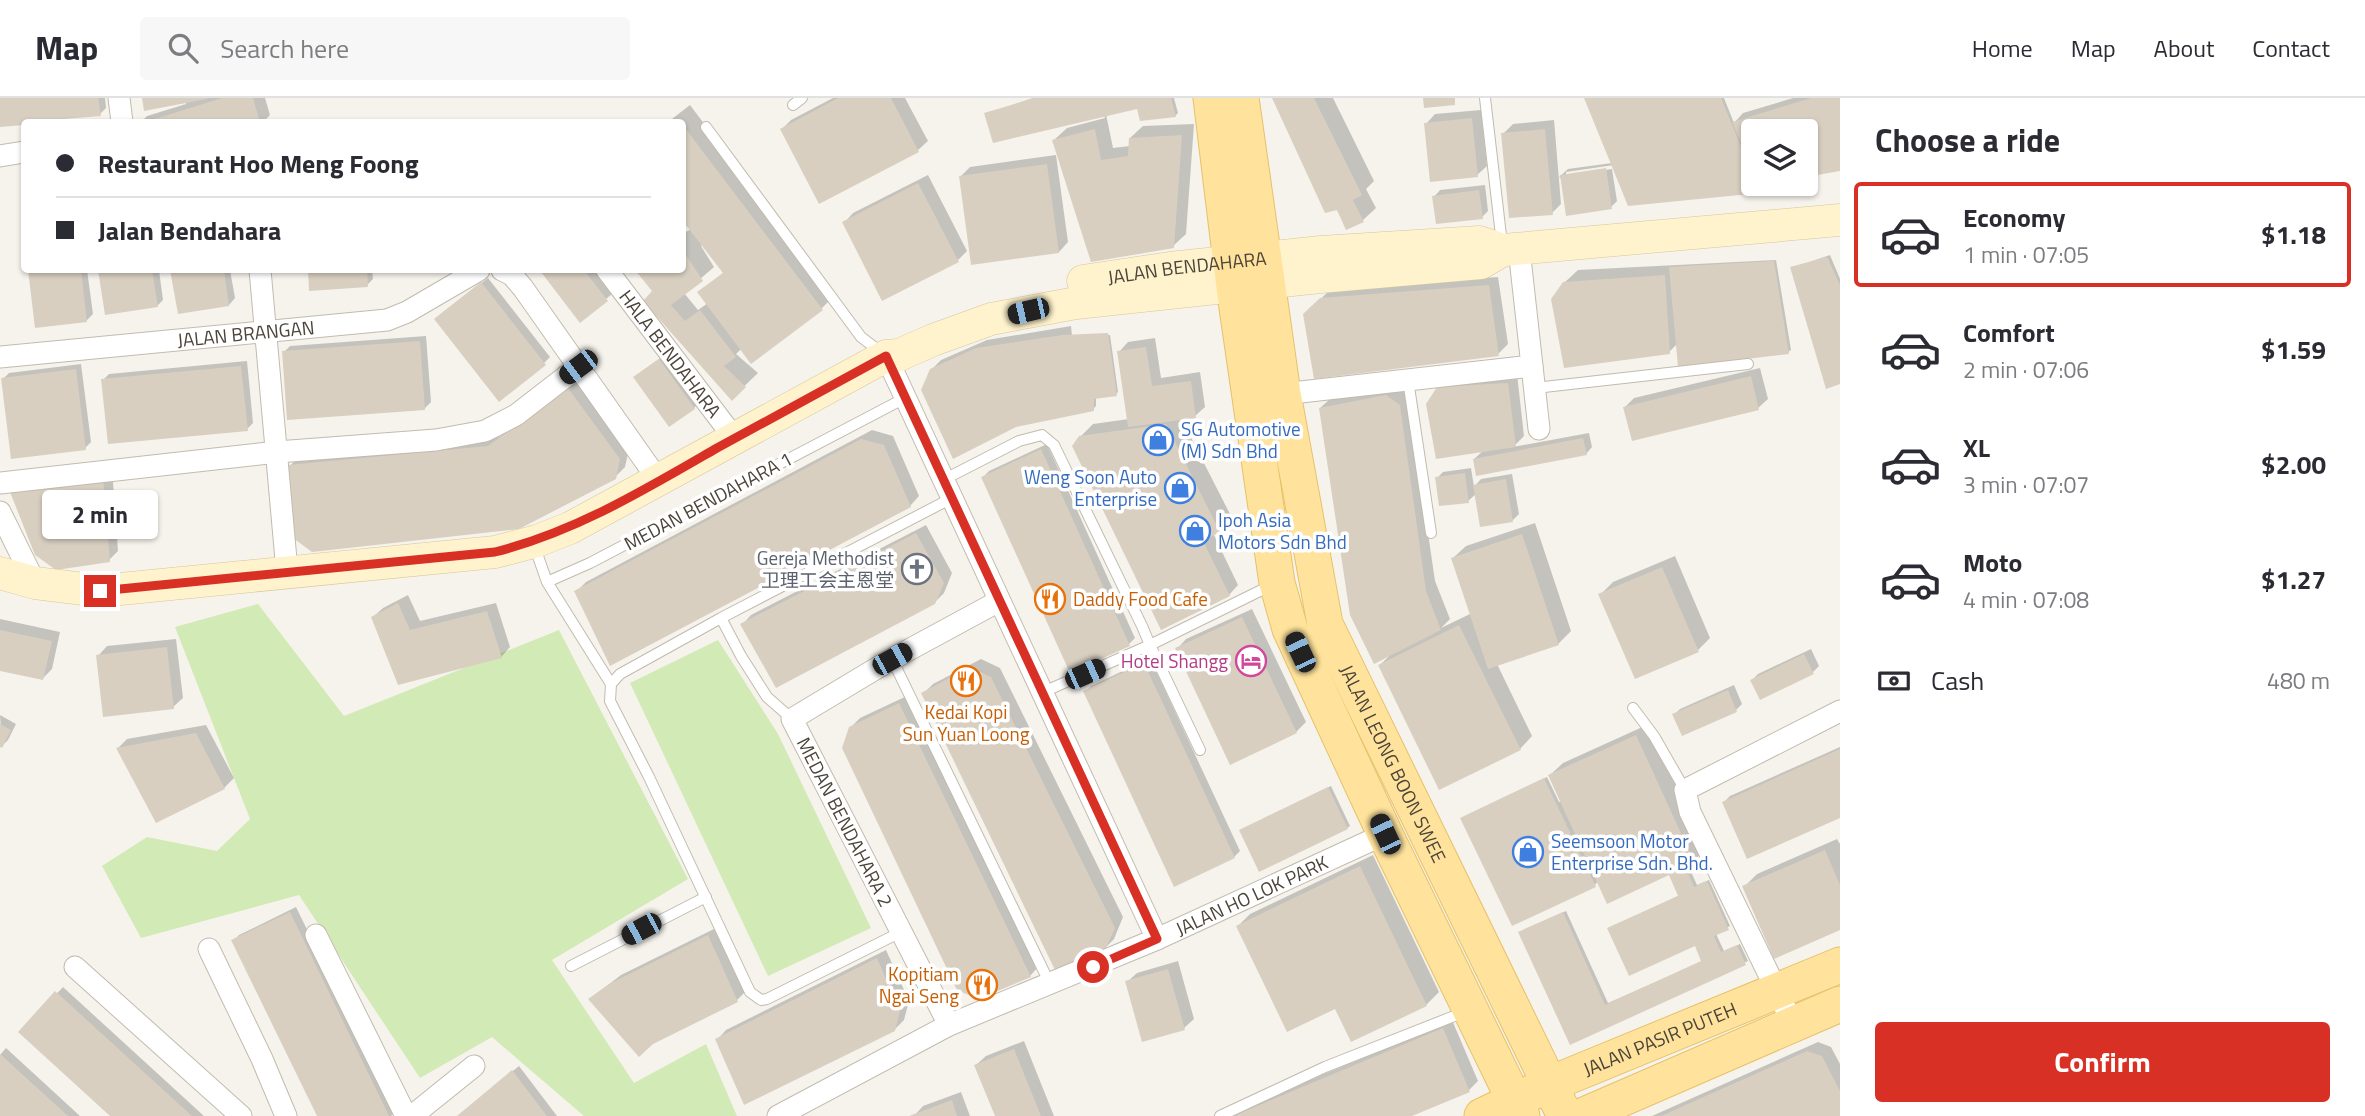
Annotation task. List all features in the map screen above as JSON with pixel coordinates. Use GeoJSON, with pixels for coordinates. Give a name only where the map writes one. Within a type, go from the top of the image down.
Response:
{"type":"FeatureCollection","features":[{"type":"Feature","properties":{"kind":"main road","name":"JALAN LEONG BOON SWEE"},"geometry":{"type":"LineString","coordinates":[[1211,98],[1248,273],[1283,394],[1325,624],[1565,1116]]}},
{"type":"Feature","properties":{"kind":"main road","name":"JALAN LEONG BOON SWEE"},"geometry":{"type":"LineString","coordinates":[[1241,98],[1248,273],[1277,583],[1290,629],[1385,834],[1518,1108]]}},
{"type":"Feature","properties":{"kind":"main road","name":"JALAN BENDAHARA"},"geometry":{"type":"LineString","coordinates":[[0,573],[35,583],[100,591],[495,552],[570,528],[886,356],[899,355],[990,320],[1248,273],[1481,263],[1511,249],[1840,220]]}},
{"type":"Feature","properties":{"kind":"main road","name":"JALAN PASIR PUTEH"},"geometry":{"type":"LineString","coordinates":[[1482,1116],[1518,1108],[1550,1084],[1840,965]]}},
{"type":"Feature","properties":{"kind":"main road","name":"JALAN PASIR PUTEH"},"geometry":{"type":"LineString","coordinates":[[1582,1116],[1613,1108],[1840,1004]]}},
{"type":"Feature","properties":{"kind":"main road"},"geometry":{"type":"LineString","coordinates":[[1524,1031],[1549,1055],[1571,1061],[1605,1061]]}},
{"type":"Feature","properties":{"kind":"main road"},"geometry":{"type":"LineString","coordinates":[[1472,1116],[1491,1084],[1492,1055]]}},
{"type":"Feature","properties":{"kind":"street"},"geometry":{"type":"LineString","coordinates":[[118,98],[122,119]]}},
{"type":"Feature","properties":{"kind":"street"},"geometry":{"type":"LineString","coordinates":[[0,156],[21,152]]}},
{"type":"Feature","properties":{"kind":"street"},"geometry":{"type":"LineString","coordinates":[[1511,249],[1532,366],[1539,429]]}},
{"type":"Feature","properties":{"kind":"street"},"geometry":{"type":"LineString","coordinates":[[260,273],[287,571]]}},
{"type":"Feature","properties":{"kind":"street","name":"JALAN BRANGAN"},"geometry":{"type":"LineString","coordinates":[[0,357],[387,320],[407,312],[475,273]]}},
{"type":"Feature","properties":{"kind":"street"},"geometry":{"type":"LineString","coordinates":[[508,273],[523,288],[659,481]]}},
{"type":"Feature","properties":{"kind":"street","name":"HALA BENDAHARA"},"geometry":{"type":"LineString","coordinates":[[609,273],[735,439]]}},
{"type":"Feature","properties":{"kind":"street"},"geometry":{"type":"LineString","coordinates":[[886,356],[1157,939]]}},
{"type":"Feature","properties":{"kind":"street"},"geometry":{"type":"LineString","coordinates":[[1283,394],[1532,366]]}},
{"type":"Feature","properties":{"kind":"street"},"geometry":{"type":"LineString","coordinates":[[0,482],[276,452],[436,440],[485,431],[516,415],[578,367]]}},
{"type":"Feature","properties":{"kind":"street"},"geometry":{"type":"LineString","coordinates":[[0,513],[35,583]]}},
{"type":"Feature","properties":{"kind":"street","name":"MEDAN BENDAHARA 2"},"geometry":{"type":"LineString","coordinates":[[949,1026],[792,719],[892,659],[999,601]]}},
{"type":"Feature","properties":{"kind":"street"},"geometry":{"type":"LineString","coordinates":[[1793,1024],[1690,812],[1685,790],[1840,711]]}},
{"type":"Feature","properties":{"kind":"street","name":"JALAN HO LOK PARK"},"geometry":{"type":"LineString","coordinates":[[778,1116],[949,1026],[1157,939],[1385,834]]}},
{"type":"Feature","properties":{"kind":"street"},"geometry":{"type":"LineString","coordinates":[[316,935],[406,1116]]}},
{"type":"Feature","properties":{"kind":"street"},"geometry":{"type":"LineString","coordinates":[[209,949],[286,1116]]}},
{"type":"Feature","properties":{"kind":"street"},"geometry":{"type":"LineString","coordinates":[[75,967],[241,1116]]}},
{"type":"Feature","properties":{"kind":"street"},"geometry":{"type":"LineString","coordinates":[[412,1116],[474,1066]]}},
{"type":"Feature","properties":{"kind":"lane"},"geometry":{"type":"LineString","coordinates":[[1485,98],[1511,249]]}},
{"type":"Feature","properties":{"kind":"lane"},"geometry":{"type":"LineString","coordinates":[[706,127],[861,337],[886,356]]}},
{"type":"Feature","properties":{"kind":"lane"},"geometry":{"type":"LineString","coordinates":[[1535,388],[1748,363]]}},
{"type":"Feature","properties":{"kind":"lane"},"geometry":{"type":"LineString","coordinates":[[1408,380],[1431,533]]}},
{"type":"Feature","properties":{"kind":"lane","name":"MEDAN BENDAHARA 1"},"geometry":{"type":"LineString","coordinates":[[547,582],[603,557],[905,398]]}},
{"type":"Feature","properties":{"kind":"lane"},"geometry":{"type":"LineString","coordinates":[[611,684],[620,674],[948,489],[1019,440],[1042,435],[1054,445],[1200,751]]}},
{"type":"Feature","properties":{"kind":"lane"},"geometry":{"type":"LineString","coordinates":[[533,542],[547,582],[611,684],[610,701],[649,777],[750,992],[761,1000],[767,999],[901,932]]}},
{"type":"Feature","properties":{"kind":"lane"},"geometry":{"type":"LineString","coordinates":[[1041,693],[1150,645],[1277,583]]}},
{"type":"Feature","properties":{"kind":"lane"},"geometry":{"type":"LineString","coordinates":[[721,618],[766,697],[792,719]]}},
{"type":"Feature","properties":{"kind":"lane"},"geometry":{"type":"LineString","coordinates":[[892,659],[1050,985]]}},
{"type":"Feature","properties":{"kind":"lane"},"geometry":{"type":"LineString","coordinates":[[1633,708],[1654,736],[1685,790]]}},
{"type":"Feature","properties":{"kind":"lane"},"geometry":{"type":"LineString","coordinates":[[571,967],[706,897]]}},
{"type":"Feature","properties":{"kind":"lane"},"geometry":{"type":"LineString","coordinates":[[1220,1116],[1325,1067],[1469,1010]]}},
{"type":"Feature","properties":{"kind":"green space"},"geometry":{"type":"Polygon","coordinates":[[[258,604],[344,716],[559,630],[688,879],[552,960],[634,1083],[706,1044],[737,1116],[584,1116],[492,1037],[420,1078],[299,895],[141,938],[102,866],[147,837],[217,851],[250,819],[175,627],[258,604]]]}},
{"type":"Feature","properties":{"kind":"green space"},"geometry":{"type":"Polygon","coordinates":[[[718,640],[778,734],[871,928],[768,976],[630,683],[718,640]]]}},
{"type":"Feature","properties":{"kind":"building"},"geometry":{"type":"Polygon","coordinates":[[[0,98],[98,98],[101,116],[21,119],[21,125],[0,127],[0,98]]]}},
{"type":"Feature","properties":{"kind":"building"},"geometry":{"type":"Polygon","coordinates":[[[142,98],[207,98],[207,99],[144,111],[142,98]]]}},
{"type":"Feature","properties":{"kind":"building"},"geometry":{"type":"Polygon","coordinates":[[[222,98],[253,98],[259,119],[155,119],[222,98]]]}},
{"type":"Feature","properties":{"kind":"building"},"geometry":{"type":"Polygon","coordinates":[[[838,98],[891,98],[919,152],[819,204],[780,129],[838,98]]]}},
{"type":"Feature","properties":{"kind":"building"},"geometry":{"type":"Polygon","coordinates":[[[1035,98],[1171,98],[1176,117],[1140,121],[1137,109],[993,143],[984,113],[1035,98]]]}},
{"type":"Feature","properties":{"kind":"building"},"geometry":{"type":"Polygon","coordinates":[[[1272,98],[1314,98],[1362,195],[1353,200],[1364,222],[1346,230],[1337,210],[1325,213],[1272,98]]]}},
{"type":"Feature","properties":{"kind":"building"},"geometry":{"type":"Polygon","coordinates":[[[1423,98],[1455,98],[1455,105],[1424,108],[1423,98]]]}},
{"type":"Feature","properties":{"kind":"building"},"geometry":{"type":"Polygon","coordinates":[[[1584,98],[1721,98],[1741,146],[1741,195],[1628,206],[1584,98]]]}},
{"type":"Feature","properties":{"kind":"building"},"geometry":{"type":"Polygon","coordinates":[[[1811,98],[1840,98],[1840,171],[1818,175],[1818,119],[1742,119],[1811,98]]]}},
{"type":"Feature","properties":{"kind":"building"},"geometry":{"type":"Polygon","coordinates":[[[1472,118],[1478,177],[1430,182],[1424,123],[1472,118]]]}},
{"type":"Feature","properties":{"kind":"building"},"geometry":{"type":"Polygon","coordinates":[[[1741,119],[1741,142],[1732,122],[1741,119]]]}},
{"type":"Feature","properties":{"kind":"building"},"geometry":{"type":"Polygon","coordinates":[[[686,129],[823,310],[751,364],[697,292],[723,273],[686,225],[686,129]]]}},
{"type":"Feature","properties":{"kind":"building"},"geometry":{"type":"Polygon","coordinates":[[[1095,129],[1101,160],[1128,156],[1129,138],[1182,135],[1174,248],[1091,262],[1052,140],[1095,129]]]}},
{"type":"Feature","properties":{"kind":"building"},"geometry":{"type":"Polygon","coordinates":[[[1545,129],[1553,215],[1509,218],[1501,133],[1545,129]]]}},
{"type":"Feature","properties":{"kind":"building"},"geometry":{"type":"Polygon","coordinates":[[[1047,164],[1059,253],[971,265],[959,176],[1047,164]]]}},
{"type":"Feature","properties":{"kind":"building"},"geometry":{"type":"Polygon","coordinates":[[[1606,168],[1612,209],[1566,216],[1560,175],[1606,168]]]}},
{"type":"Feature","properties":{"kind":"building"},"geometry":{"type":"Polygon","coordinates":[[[918,183],[959,262],[882,301],[842,222],[918,183]]]}},
{"type":"Feature","properties":{"kind":"building"},"geometry":{"type":"Polygon","coordinates":[[[1479,190],[1483,219],[1436,224],[1432,196],[1479,190]]]}},
{"type":"Feature","properties":{"kind":"building"},"geometry":{"type":"Polygon","coordinates":[[[686,255],[703,281],[671,305],[685,321],[700,310],[736,357],[724,366],[746,387],[732,401],[643,301],[652,291],[637,273],[686,273],[686,255]]]}},
{"type":"Feature","properties":{"kind":"building"},"geometry":{"type":"Polygon","coordinates":[[[1827,257],[1840,285],[1840,384],[1826,389],[1790,267],[1827,257]]]}},
{"type":"Feature","properties":{"kind":"building"},"geometry":{"type":"Polygon","coordinates":[[[1774,261],[1789,354],[1678,367],[1669,267],[1774,261]]]}},
{"type":"Feature","properties":{"kind":"building"},"geometry":{"type":"Polygon","coordinates":[[[28,273],[81,273],[87,322],[35,328],[28,273]]]}},
{"type":"Feature","properties":{"kind":"building"},"geometry":{"type":"Polygon","coordinates":[[[98,273],[152,273],[158,307],[105,315],[98,273]]]}},
{"type":"Feature","properties":{"kind":"building"},"geometry":{"type":"Polygon","coordinates":[[[171,273],[224,273],[229,306],[178,314],[171,273]]]}},
{"type":"Feature","properties":{"kind":"building"},"geometry":{"type":"Polygon","coordinates":[[[308,273],[367,273],[368,287],[309,291],[308,273]]]}},
{"type":"Feature","properties":{"kind":"building"},"geometry":{"type":"Polygon","coordinates":[[[542,273],[586,273],[608,301],[580,323],[542,273]]]}},
{"type":"Feature","properties":{"kind":"building"},"geometry":{"type":"Polygon","coordinates":[[[1665,275],[1670,354],[1564,368],[1551,299],[1563,282],[1665,275]]]}},
{"type":"Feature","properties":{"kind":"building"},"geometry":{"type":"Polygon","coordinates":[[[481,282],[546,365],[499,402],[434,319],[481,282]]]}},
{"type":"Feature","properties":{"kind":"building"},"geometry":{"type":"Polygon","coordinates":[[[1489,285],[1499,356],[1314,379],[1303,314],[1320,298],[1489,285]]]}},
{"type":"Feature","properties":{"kind":"building"},"geometry":{"type":"Polygon","coordinates":[[[1108,333],[1117,396],[1094,399],[1094,411],[1016,427],[953,459],[921,390],[930,369],[976,348],[1062,335],[1108,333]]]}},
{"type":"Feature","properties":{"kind":"building"},"geometry":{"type":"Polygon","coordinates":[[[420,341],[425,410],[287,420],[282,351],[420,341]]]}},
{"type":"Feature","properties":{"kind":"building"},"geometry":{"type":"Polygon","coordinates":[[[1146,347],[1152,386],[1191,381],[1196,418],[1128,427],[1117,351],[1146,347]]]}},
{"type":"Feature","properties":{"kind":"building"},"geometry":{"type":"Polygon","coordinates":[[[659,359],[695,409],[669,427],[633,377],[659,359]]]}},
{"type":"Feature","properties":{"kind":"building"},"geometry":{"type":"Polygon","coordinates":[[[241,366],[248,431],[108,444],[101,379],[241,366]]]}},
{"type":"Feature","properties":{"kind":"building"},"geometry":{"type":"Polygon","coordinates":[[[76,369],[86,450],[11,459],[1,378],[76,369]]]}},
{"type":"Feature","properties":{"kind":"building"},"geometry":{"type":"Polygon","coordinates":[[[1751,376],[1759,410],[1632,441],[1623,407],[1751,376]]]}},
{"type":"Feature","properties":{"kind":"building"},"geometry":{"type":"Polygon","coordinates":[[[1508,383],[1516,447],[1436,459],[1426,404],[1437,387],[1508,383]]]}},
{"type":"Feature","properties":{"kind":"building"},"geometry":{"type":"Polygon","coordinates":[[[568,388],[620,459],[616,479],[519,529],[312,552],[293,538],[288,465],[488,446],[568,388]]]}},
{"type":"Feature","properties":{"kind":"building"},"geometry":{"type":"Polygon","coordinates":[[[1386,395],[1400,405],[1426,591],[1441,630],[1374,664],[1350,615],[1319,408],[1386,395]]]}},
{"type":"Feature","properties":{"kind":"building"},"geometry":{"type":"Polygon","coordinates":[[[1166,424],[1220,532],[1203,541],[1230,596],[1161,630],[1072,446],[1079,436],[1166,424]]]}},
{"type":"Feature","properties":{"kind":"building"},"geometry":{"type":"Polygon","coordinates":[[[1583,438],[1587,455],[1476,476],[1473,459],[1583,438]]]}},
{"type":"Feature","properties":{"kind":"building"},"geometry":{"type":"Polygon","coordinates":[[[861,439],[884,445],[911,507],[610,666],[574,591],[861,439]]]}},
{"type":"Feature","properties":{"kind":"building"},"geometry":{"type":"Polygon","coordinates":[[[1041,449],[1130,646],[1070,673],[981,477],[1041,449]]]}},
{"type":"Feature","properties":{"kind":"building"},"geometry":{"type":"Polygon","coordinates":[[[1465,473],[1469,503],[1439,506],[1435,477],[1465,473]]]}},
{"type":"Feature","properties":{"kind":"building"},"geometry":{"type":"Polygon","coordinates":[[[103,476],[110,562],[56,570],[35,555],[10,492],[103,476]]]}},
{"type":"Feature","properties":{"kind":"building"},"geometry":{"type":"Polygon","coordinates":[[[1506,479],[1513,522],[1480,527],[1473,485],[1506,479]]]}},
{"type":"Feature","properties":{"kind":"building"},"geometry":{"type":"Polygon","coordinates":[[[916,533],[944,583],[935,604],[776,688],[740,624],[916,533]]]}},
{"type":"Feature","properties":{"kind":"building"},"geometry":{"type":"Polygon","coordinates":[[[1522,534],[1559,645],[1488,669],[1451,558],[1522,534]]]}},
{"type":"Feature","properties":{"kind":"building"},"geometry":{"type":"Polygon","coordinates":[[[1662,567],[1699,652],[1635,679],[1598,594],[1662,567]]]}},
{"type":"Feature","properties":{"kind":"building"},"geometry":{"type":"Polygon","coordinates":[[[398,603],[410,630],[487,611],[502,658],[398,685],[371,617],[398,603]]]}},
{"type":"Feature","properties":{"kind":"building"},"geometry":{"type":"Polygon","coordinates":[[[1242,617],[1297,733],[1230,765],[1175,648],[1242,617]]]}},
{"type":"Feature","properties":{"kind":"building"},"geometry":{"type":"Polygon","coordinates":[[[1459,625],[1521,750],[1439,790],[1378,665],[1459,625]]]}},
{"type":"Feature","properties":{"kind":"building"},"geometry":{"type":"Polygon","coordinates":[[[0,630],[52,641],[43,680],[0,671],[0,630]]]}},
{"type":"Feature","properties":{"kind":"building"},"geometry":{"type":"Polygon","coordinates":[[[167,647],[174,709],[103,717],[96,655],[167,647]]]}},
{"type":"Feature","properties":{"kind":"building"},"geometry":{"type":"Polygon","coordinates":[[[1804,654],[1814,674],[1760,700],[1750,680],[1804,654]]]}},
{"type":"Feature","properties":{"kind":"building"},"geometry":{"type":"Polygon","coordinates":[[[1144,663],[1235,858],[1174,887],[1083,691],[1144,663]]]}},
{"type":"Feature","properties":{"kind":"building"},"geometry":{"type":"Polygon","coordinates":[[[970,667],[991,677],[1115,928],[1105,950],[1055,970],[921,693],[970,667]]]}},
{"type":"Feature","properties":{"kind":"building"},"geometry":{"type":"Polygon","coordinates":[[[1728,690],[1737,712],[1682,736],[1672,714],[1728,690]]]}},
{"type":"Feature","properties":{"kind":"building"},"geometry":{"type":"Polygon","coordinates":[[[899,703],[1031,977],[978,999],[957,990],[842,748],[849,727],[899,703]]]}},
{"type":"Feature","properties":{"kind":"building"},"geometry":{"type":"Polygon","coordinates":[[[0,724],[11,730],[2,748],[0,747],[0,724]]]}},
{"type":"Feature","properties":{"kind":"building"},"geometry":{"type":"Polygon","coordinates":[[[196,733],[225,789],[156,823],[116,748],[196,733]]]}},
{"type":"Feature","properties":{"kind":"building"},"geometry":{"type":"Polygon","coordinates":[[[1636,735],[1695,864],[1686,868],[1694,887],[1707,881],[1729,930],[1714,936],[1721,952],[1737,945],[1746,965],[1570,1045],[1518,932],[1563,912],[1605,1005],[1701,961],[1695,946],[1629,976],[1607,928],[1678,896],[1669,875],[1607,904],[1548,775],[1636,735]]]}},
{"type":"Feature","properties":{"kind":"building"},"geometry":{"type":"Polygon","coordinates":[[[1840,749],[1840,818],[1747,859],[1722,802],[1840,749]]]}},
{"type":"Feature","properties":{"kind":"building","name":"Seemsoon Motor Enterprise Sdn. Bhd."},"geometry":{"type":"Polygon","coordinates":[[[1544,778],[1596,887],[1512,926],[1460,818],[1544,778]]]}},
{"type":"Feature","properties":{"kind":"building"},"geometry":{"type":"Polygon","coordinates":[[[1328,787],[1348,829],[1259,872],[1239,830],[1328,787]]]}},
{"type":"Feature","properties":{"kind":"building"},"geometry":{"type":"Polygon","coordinates":[[[1825,850],[1840,885],[1840,930],[1774,959],[1742,886],[1825,850]]]}},
{"type":"Feature","properties":{"kind":"building"},"geometry":{"type":"Polygon","coordinates":[[[1360,866],[1427,1006],[1351,1042],[1335,1009],[1287,1032],[1236,926],[1360,866]]]}},
{"type":"Feature","properties":{"kind":"building"},"geometry":{"type":"Polygon","coordinates":[[[290,912],[389,1116],[317,1116],[231,940],[290,912]]]}},
{"type":"Feature","properties":{"kind":"building"},"geometry":{"type":"Polygon","coordinates":[[[708,935],[738,1002],[653,1044],[639,1057],[588,999],[609,984],[708,935]]]}},
{"type":"Feature","properties":{"kind":"building"},"geometry":{"type":"Polygon","coordinates":[[[877,958],[900,1011],[895,1031],[744,1105],[715,1039],[877,958]]]}},
{"type":"Feature","properties":{"kind":"building"},"geometry":{"type":"Polygon","coordinates":[[[1168,969],[1185,1030],[1142,1042],[1125,981],[1168,969]]]}},
{"type":"Feature","properties":{"kind":"building"},"geometry":{"type":"Polygon","coordinates":[[[55,991],[192,1116],[110,1116],[18,1032],[55,991]]]}},
{"type":"Feature","properties":{"kind":"building"},"geometry":{"type":"Polygon","coordinates":[[[1443,1028],[1470,1092],[1412,1116],[1233,1116],[1443,1028]]]}},
{"type":"Feature","properties":{"kind":"building"},"geometry":{"type":"Polygon","coordinates":[[[1014,1049],[1041,1116],[995,1116],[974,1065],[1014,1049]]]}},
{"type":"Feature","properties":{"kind":"building"},"geometry":{"type":"Polygon","coordinates":[[[1807,1051],[1822,1056],[1840,1091],[1840,1116],[1661,1116],[1807,1051]]]}},
{"type":"Feature","properties":{"kind":"building"},"geometry":{"type":"Polygon","coordinates":[[[0,1054],[68,1116],[0,1116],[0,1054]]]}},
{"type":"Feature","properties":{"kind":"building"},"geometry":{"type":"Polygon","coordinates":[[[512,1070],[547,1116],[457,1116],[512,1070]]]}},
{"type":"Feature","properties":{"kind":"building"},"geometry":{"type":"Polygon","coordinates":[[[952,1100],[957,1116],[909,1116],[952,1100]]]}},
{"type":"Feature","properties":{"kind":"place","name":"SG Automotive (M) Sdn Bhd"},"geometry":{"type":"Point","coordinates":[1158,440]}},
{"type":"Feature","properties":{"kind":"place","name":"Weng Soon Auto Enterprise"},"geometry":{"type":"Point","coordinates":[1180,488]}},
{"type":"Feature","properties":{"kind":"place","name":"Ipoh Asia Motors Sdn Bhd"},"geometry":{"type":"Point","coordinates":[1195,531]}},
{"type":"Feature","properties":{"kind":"place","name":"Gereja Methodist 卫理工会主恩堂"},"geometry":{"type":"Point","coordinates":[917,569]}},
{"type":"Feature","properties":{"kind":"place","name":"Daddy Food Cafe"},"geometry":{"type":"Point","coordinates":[1050,599]}},
{"type":"Feature","properties":{"kind":"place","name":"Hotel Shangg"},"geometry":{"type":"Point","coordinates":[1251,661]}},
{"type":"Feature","properties":{"kind":"place","name":"Kedai Kopi Sun Yuan Loong"},"geometry":{"type":"Point","coordinates":[966,681]}},
{"type":"Feature","properties":{"kind":"place","name":"Seemsoon Motor Enterprise Sdn. Bhd."},"geometry":{"type":"Point","coordinates":[1528,852]}},
{"type":"Feature","properties":{"kind":"place","name":"Kopitiam Ngai Seng"},"geometry":{"type":"Point","coordinates":[982,985]}},
{"type":"Feature","properties":{"kind":"route"},"geometry":{"type":"LineString","coordinates":[[100,591],[495,552],[537,541],[570,528],[659,481],[886,356],[1157,939],[1093,967]]}}]}
